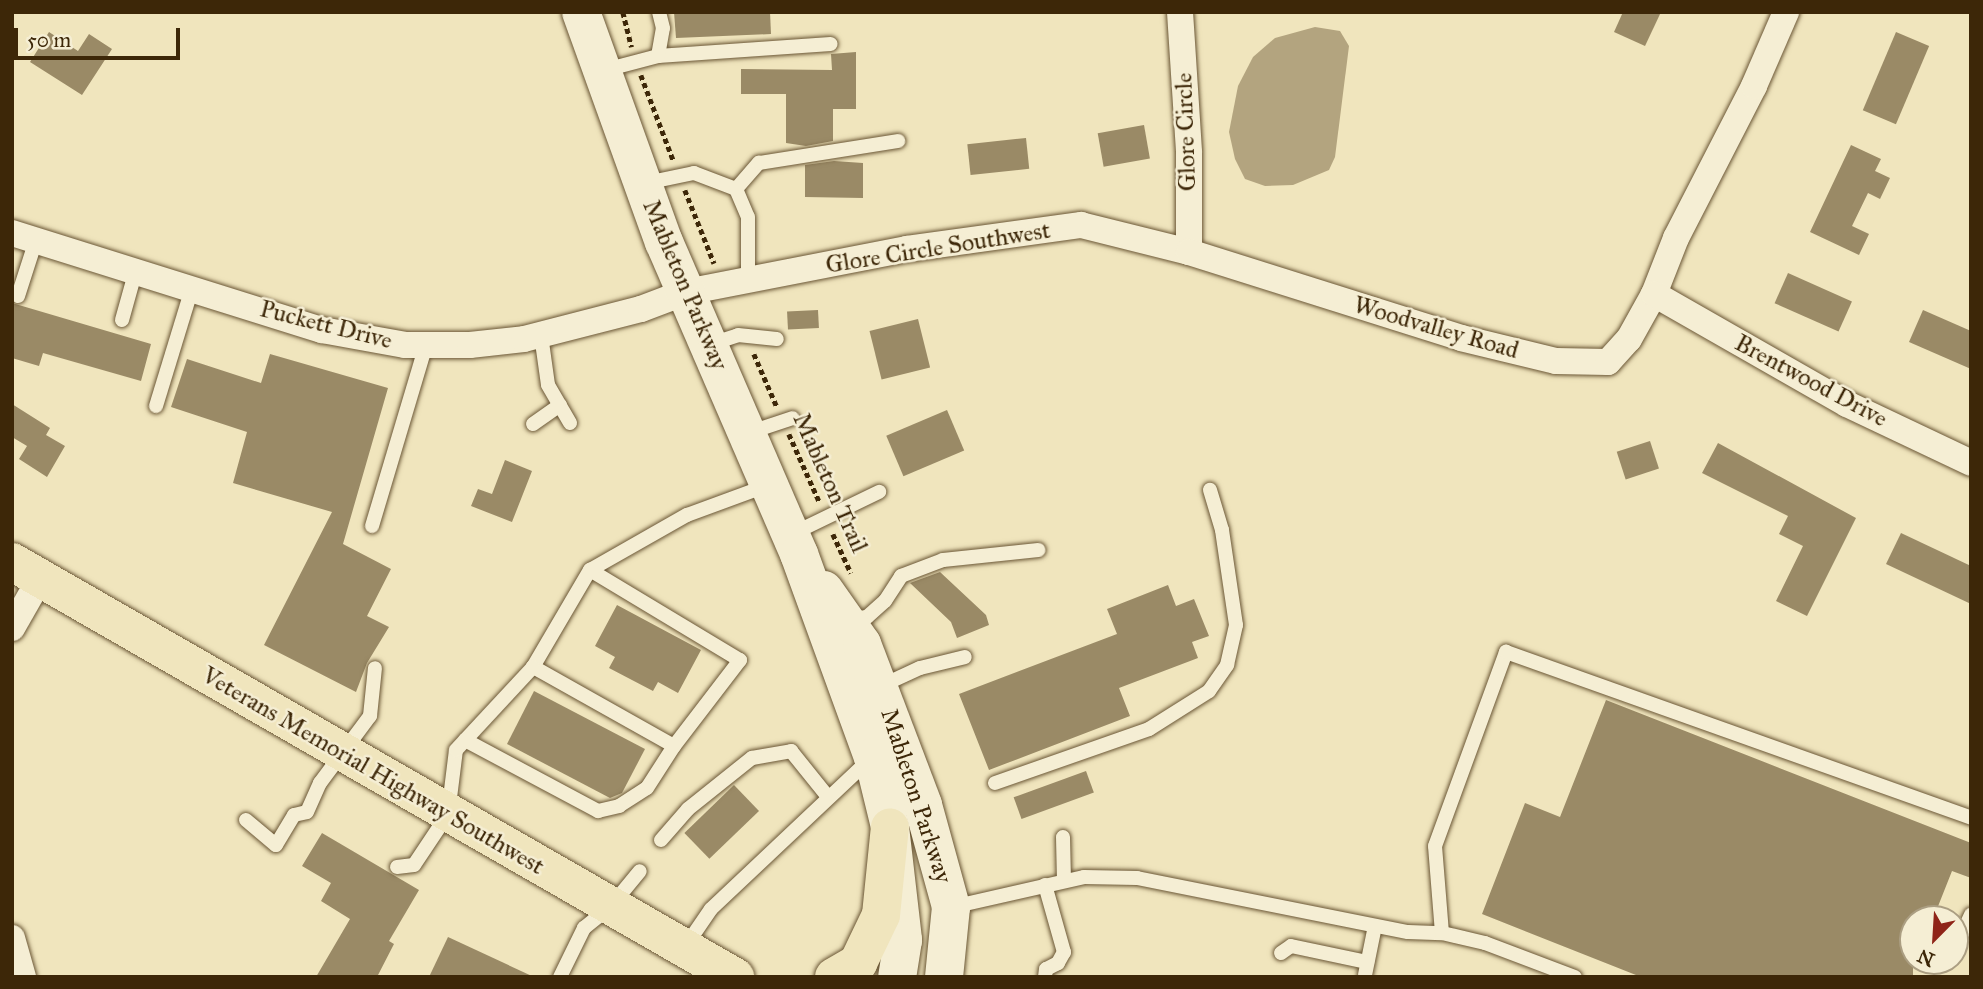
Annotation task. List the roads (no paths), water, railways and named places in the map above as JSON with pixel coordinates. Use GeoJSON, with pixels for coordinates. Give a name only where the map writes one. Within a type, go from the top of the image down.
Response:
{"type":"FeatureCollection","features":[{"type":"Feature","properties":{"kind":"main road","name":"Mableton Parkway"},"geometry":{"type":"LineString","coordinates":[[581,12],[641,184],[686,292],[728,339],[747,434],[766,486],[794,544],[873,757],[890,827],[904,940],[897,977]]}},
{"type":"Feature","properties":{"kind":"main road","name":"Mableton Parkway"},"geometry":{"type":"LineString","coordinates":[[794,544],[857,617],[862,644],[923,805],[951,907],[944,977]]}},
{"type":"Feature","properties":{"kind":"main road","name":"Veterans Memorial Highway Southwest"},"geometry":{"type":"LineString","coordinates":[[26,570],[684,948],[722,974]]}},
{"type":"Feature","properties":{"kind":"main road"},"geometry":{"type":"LineString","coordinates":[[834,977],[858,963],[881,915],[890,827]]}},
{"type":"Feature","properties":{"kind":"street","name":"Glore Circle"},"geometry":{"type":"LineString","coordinates":[[1180,12],[1189,153],[1189,252]]}},
{"type":"Feature","properties":{"kind":"street"},"geometry":{"type":"LineString","coordinates":[[1654,294],[1676,238],[1754,86],[1786,12]]}},
{"type":"Feature","properties":{"kind":"street","name":"Glore Circle Southwest"},"geometry":{"type":"LineString","coordinates":[[686,292],[907,249],[1081,225],[1189,252]]}},
{"type":"Feature","properties":{"kind":"street","name":"Puckett Drive"},"geometry":{"type":"LineString","coordinates":[[24,237],[322,330],[426,345],[470,345],[541,335],[641,309],[686,292]]}},
{"type":"Feature","properties":{"kind":"street","name":"Woodvalley Road"},"geometry":{"type":"LineString","coordinates":[[1189,252],[1461,338],[1556,361],[1608,362],[1629,339],[1654,294]]}},
{"type":"Feature","properties":{"kind":"street","name":"Brentwood Drive"},"geometry":{"type":"LineString","coordinates":[[1654,294],[1847,404],[1971,463]]}},
{"type":"Feature","properties":{"kind":"street"},"geometry":{"type":"LineString","coordinates":[[12,628],[26,570]]}},
{"type":"Feature","properties":{"kind":"street"},"geometry":{"type":"LineString","coordinates":[[12,937],[23,977]]}},
{"type":"Feature","properties":{"kind":"lane"},"geometry":{"type":"LineString","coordinates":[[658,56],[663,28],[659,12]]}},
{"type":"Feature","properties":{"kind":"lane"},"geometry":{"type":"LineString","coordinates":[[600,72],[658,56],[831,44]]}},
{"type":"Feature","properties":{"kind":"lane"},"geometry":{"type":"LineString","coordinates":[[736,189],[759,163],[898,141]]}},
{"type":"Feature","properties":{"kind":"lane"},"geometry":{"type":"LineString","coordinates":[[641,184],[694,173],[736,189],[748,217],[735,282]]}},
{"type":"Feature","properties":{"kind":"lane"},"geometry":{"type":"LineString","coordinates":[[18,296],[24,237]]}},
{"type":"Feature","properties":{"kind":"lane"},"geometry":{"type":"LineString","coordinates":[[122,320],[136,270]]}},
{"type":"Feature","properties":{"kind":"lane"},"geometry":{"type":"LineString","coordinates":[[156,406],[192,288]]}},
{"type":"Feature","properties":{"kind":"lane"},"geometry":{"type":"LineString","coordinates":[[541,335],[548,385],[570,423]]}},
{"type":"Feature","properties":{"kind":"lane"},"geometry":{"type":"LineString","coordinates":[[728,339],[777,339]]}},
{"type":"Feature","properties":{"kind":"lane"},"geometry":{"type":"LineString","coordinates":[[372,527],[426,345]]}},
{"type":"Feature","properties":{"kind":"lane"},"geometry":{"type":"LineString","coordinates":[[533,424],[560,405]]}},
{"type":"Feature","properties":{"kind":"lane"},"geometry":{"type":"LineString","coordinates":[[747,434],[789,420]]}},
{"type":"Feature","properties":{"kind":"lane"},"geometry":{"type":"LineString","coordinates":[[397,867],[414,865],[448,814],[456,750],[533,667],[590,570],[687,515],[766,486]]}},
{"type":"Feature","properties":{"kind":"lane"},"geometry":{"type":"LineString","coordinates":[[995,783],[1149,729],[1209,691],[1227,665],[1236,625],[1222,530],[1210,490]]}},
{"type":"Feature","properties":{"kind":"lane"},"geometry":{"type":"LineString","coordinates":[[794,544],[826,517],[879,492]]}},
{"type":"Feature","properties":{"kind":"lane"},"geometry":{"type":"LineString","coordinates":[[857,617],[885,601],[901,576],[943,560],[1038,550]]}},
{"type":"Feature","properties":{"kind":"lane"},"geometry":{"type":"LineString","coordinates":[[465,740],[598,811],[620,806],[647,788],[674,746],[740,660],[590,570]]}},
{"type":"Feature","properties":{"kind":"lane"},"geometry":{"type":"LineString","coordinates":[[1442,933],[1435,846],[1506,652],[1971,818]]}},
{"type":"Feature","properties":{"kind":"lane"},"geometry":{"type":"LineString","coordinates":[[879,687],[920,668],[965,657]]}},
{"type":"Feature","properties":{"kind":"lane"},"geometry":{"type":"LineString","coordinates":[[533,667],[674,746]]}},
{"type":"Feature","properties":{"kind":"lane"},"geometry":{"type":"LineString","coordinates":[[246,820],[275,845],[294,815],[307,812],[320,783],[370,716],[375,668]]}},
{"type":"Feature","properties":{"kind":"lane"},"geometry":{"type":"LineString","coordinates":[[661,839],[688,809],[752,758],[791,751],[828,797]]}},
{"type":"Feature","properties":{"kind":"lane"},"geometry":{"type":"LineString","coordinates":[[684,948],[711,909],[873,757]]}},
{"type":"Feature","properties":{"kind":"lane"},"geometry":{"type":"LineString","coordinates":[[1063,837],[1064,881]]}},
{"type":"Feature","properties":{"kind":"lane"},"geometry":{"type":"LineString","coordinates":[[559,977],[584,928],[611,906],[640,871]]}},
{"type":"Feature","properties":{"kind":"lane"},"geometry":{"type":"LineString","coordinates":[[951,907],[1064,881],[1137,877],[1375,926],[1442,933],[1485,943],[1575,977]]}},
{"type":"Feature","properties":{"kind":"lane"},"geometry":{"type":"LineString","coordinates":[[1045,885],[1064,952],[1058,963],[1046,969],[1045,977]]}},
{"type":"Feature","properties":{"kind":"lane"},"geometry":{"type":"LineString","coordinates":[[1280,953],[1291,946],[1366,969],[1375,926]]}}]}
